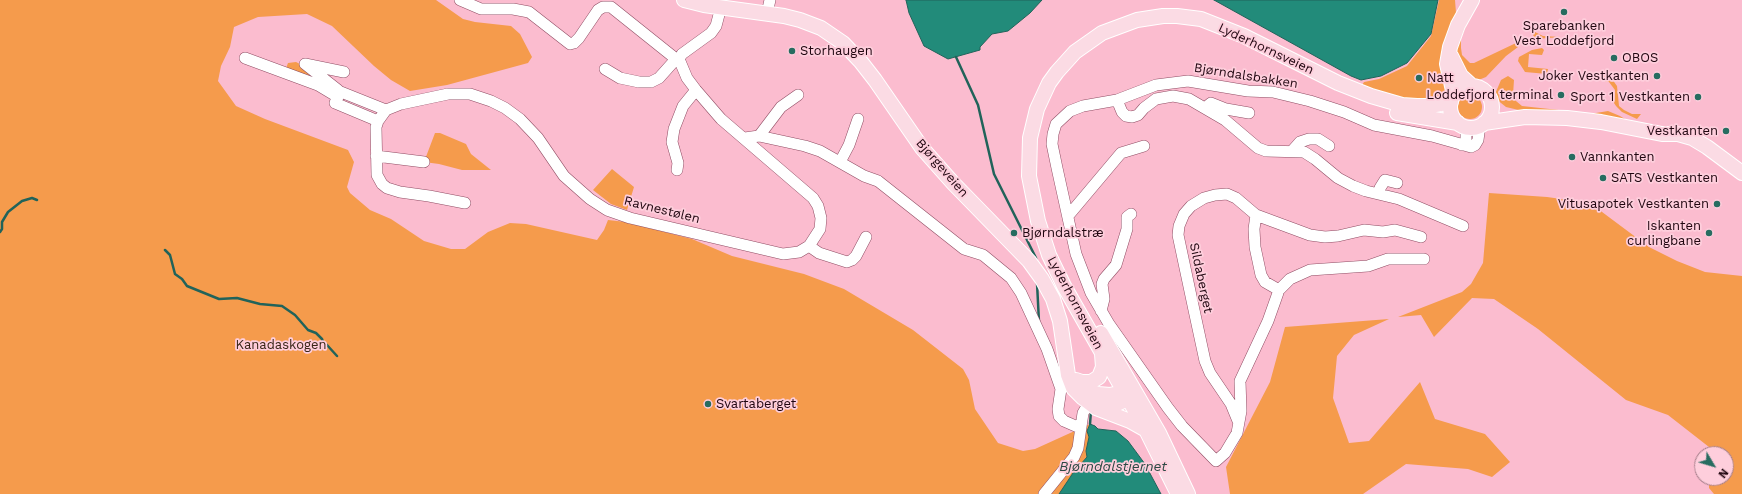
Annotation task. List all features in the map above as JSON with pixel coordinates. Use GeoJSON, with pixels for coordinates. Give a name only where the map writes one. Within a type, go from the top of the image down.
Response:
{"type":"FeatureCollection","features":[{"type":"Feature","properties":{"kind":"main road","name":"Bjørgeveien"},"geometry":{"type":"LineString","coordinates":[[684,0],[704,2],[721,7],[768,6],[821,28],[843,43],[861,62],[922,148],[953,183],[1029,261],[1039,274],[1048,289],[1056,309],[1068,368],[1068,375],[1073,388],[1110,406],[1123,402],[1129,393]]}},
{"type":"Feature","properties":{"kind":"main road"},"geometry":{"type":"LineString","coordinates":[[1458,25],[1460,0]]}},
{"type":"Feature","properties":{"kind":"main road"},"geometry":{"type":"LineString","coordinates":[[1449,52],[1452,62],[1461,76],[1472,86],[1484,91],[1491,103],[1490,114],[1472,124],[1450,111],[1452,99],[1448,71],[1449,52],[1458,25],[1472,0]]}},
{"type":"Feature","properties":{"kind":"main road","name":"Lyderhornsveien"},"geometry":{"type":"LineString","coordinates":[[1188,494],[1170,453],[1102,353],[1064,286],[1049,255],[1035,209],[1028,164],[1028,149],[1032,124],[1042,96],[1057,72],[1075,52],[1090,40],[1112,28],[1137,20],[1163,16],[1189,17],[1207,21],[1244,36],[1338,83],[1370,96],[1417,106],[1430,106],[1452,99]]}},
{"type":"Feature","properties":{"kind":"main road","name":"Lyderhornsveien"},"geometry":{"type":"LineString","coordinates":[[1178,494],[1129,393],[1065,270],[1046,221],[1040,189],[1038,158],[1039,141],[1045,112],[1051,98],[1059,84],[1079,60],[1104,42],[1128,32],[1151,26],[1166,24],[1190,26],[1240,44],[1334,91],[1368,104],[1403,114],[1472,124],[1524,117],[1568,118],[1594,121],[1662,134],[1678,134],[1692,138],[1707,146],[1742,173]]}},
{"type":"Feature","properties":{"kind":"main road"},"geometry":{"type":"LineString","coordinates":[[1452,99],[1462,88],[1472,86]]}},
{"type":"Feature","properties":{"kind":"main road","name":"Lyderhornsveien"},"geometry":{"type":"LineString","coordinates":[[1491,103],[1509,113],[1524,117]]}},
{"type":"Feature","properties":{"kind":"main road","name":"Lyderhornsveien"},"geometry":{"type":"LineString","coordinates":[[1662,134],[1689,145],[1742,185]]}},
{"type":"Feature","properties":{"kind":"main road"},"geometry":{"type":"LineString","coordinates":[[1076,380],[1091,382],[1099,377],[1103,367],[1102,353]]}},
{"type":"Feature","properties":{"kind":"main road","name":"Bjørgeveien"},"geometry":{"type":"LineString","coordinates":[[1068,368],[1076,380],[1085,389],[1096,408],[1130,421],[1146,430]]}},
{"type":"Feature","properties":{"kind":"street"},"geometry":{"type":"LineString","coordinates":[[460,0],[481,9],[513,8],[529,12],[570,44],[574,43],[579,38],[598,10],[603,7],[611,8],[678,59],[687,78],[721,119],[745,138],[813,198],[818,206],[821,218],[820,229],[809,246],[819,253],[847,262],[856,256],[866,237]]}},
{"type":"Feature","properties":{"kind":"street"},"geometry":{"type":"LineString","coordinates":[[605,69],[620,78],[639,82],[651,82],[659,78],[682,54],[711,33],[716,26],[721,7]]}},
{"type":"Feature","properties":{"kind":"street"},"geometry":{"type":"LineString","coordinates":[[245,58],[339,94]]}},
{"type":"Feature","properties":{"kind":"street"},"geometry":{"type":"LineString","coordinates":[[339,94],[305,64],[344,72]]}},
{"type":"Feature","properties":{"kind":"street","name":"Bjørndalsbakken"},"geometry":{"type":"LineString","coordinates":[[1239,424],[1234,441],[1225,454],[1216,462],[1182,426],[1168,408],[1101,311],[1082,271],[1068,216],[1052,144],[1056,124],[1070,111],[1083,106],[1117,100],[1156,85],[1188,81],[1248,90],[1273,92],[1310,101],[1344,112],[1374,125],[1432,136],[1462,145],[1466,141],[1472,124]]}},
{"type":"Feature","properties":{"kind":"street"},"geometry":{"type":"LineString","coordinates":[[677,170],[678,163],[672,142],[674,129],[683,106],[696,90]]}},
{"type":"Feature","properties":{"kind":"street"},"geometry":{"type":"LineString","coordinates":[[339,94],[335,103],[382,115],[376,127],[377,175],[382,184],[387,188],[465,203]]}},
{"type":"Feature","properties":{"kind":"street","name":"Ravnestølen"},"geometry":{"type":"LineString","coordinates":[[382,115],[402,104],[448,94],[470,94],[477,96],[496,103],[520,119],[538,138],[564,176],[590,199],[607,210],[630,218],[783,254],[799,252],[809,246]]}},
{"type":"Feature","properties":{"kind":"street"},"geometry":{"type":"LineString","coordinates":[[759,136],[781,107],[798,95]]}},
{"type":"Feature","properties":{"kind":"street"},"geometry":{"type":"LineString","coordinates":[[1117,100],[1122,112],[1126,116],[1132,117],[1138,116],[1144,108],[1156,99],[1173,96],[1189,99],[1225,120],[1258,148],[1266,151],[1304,152],[1338,178],[1352,186],[1399,199],[1463,226]]}},
{"type":"Feature","properties":{"kind":"street"},"geometry":{"type":"LineString","coordinates":[[1205,107],[1211,103],[1226,109],[1249,113]]}},
{"type":"Feature","properties":{"kind":"street"},"geometry":{"type":"LineString","coordinates":[[840,162],[849,145],[858,118]]}},
{"type":"Feature","properties":{"kind":"street"},"geometry":{"type":"LineString","coordinates":[[745,138],[759,136],[805,146],[840,162],[864,176],[878,181],[964,249],[982,255],[1011,278],[1021,293],[1047,349],[1061,389],[1058,409],[1059,416],[1064,421],[1080,428]]}},
{"type":"Feature","properties":{"kind":"street"},"geometry":{"type":"LineString","coordinates":[[1292,151],[1300,142],[1309,139],[1318,139],[1329,146]]}},
{"type":"Feature","properties":{"kind":"street"},"geometry":{"type":"LineString","coordinates":[[1068,216],[1121,153],[1144,146]]}},
{"type":"Feature","properties":{"kind":"street"},"geometry":{"type":"LineString","coordinates":[[376,156],[424,162]]}},
{"type":"Feature","properties":{"kind":"street"},"geometry":{"type":"LineString","coordinates":[[1379,193],[1385,180],[1397,183]]}},
{"type":"Feature","properties":{"kind":"street","name":"Sildaberget"},"geometry":{"type":"LineString","coordinates":[[1239,424],[1234,409],[1210,373],[1205,361],[1178,235],[1179,226],[1184,214],[1191,206],[1204,198],[1227,194],[1236,198],[1256,215],[1310,235],[1325,237],[1338,236],[1364,230],[1383,232],[1395,230],[1421,237]]}},
{"type":"Feature","properties":{"kind":"street"},"geometry":{"type":"LineString","coordinates":[[1101,311],[1104,299],[1102,284],[1104,279],[1116,265],[1126,230],[1127,217],[1130,214]]}},
{"type":"Feature","properties":{"kind":"street"},"geometry":{"type":"LineString","coordinates":[[1256,215],[1254,229],[1255,247],[1261,276],[1265,282],[1279,290]]}},
{"type":"Feature","properties":{"kind":"street"},"geometry":{"type":"LineString","coordinates":[[1239,424],[1241,411],[1240,382],[1268,321],[1279,290],[1290,279],[1310,270],[1368,266],[1388,259],[1424,259]]}},
{"type":"Feature","properties":{"kind":"street"},"geometry":{"type":"LineString","coordinates":[[1044,494],[1074,457],[1078,448],[1083,413],[1091,398]]}},
{"type":"Feature","properties":{"kind":"green space","name":"Kanadaskogen"},"geometry":{"type":"Polygon","coordinates":[[[0,0],[436,0],[463,19],[475,22],[511,26],[520,34],[532,57],[528,63],[447,85],[410,91],[391,80],[374,66],[332,26],[307,14],[258,17],[234,27],[230,47],[221,66],[218,81],[236,106],[265,119],[348,150],[354,162],[347,187],[350,193],[370,210],[391,219],[424,241],[451,249],[465,249],[488,232],[510,223],[526,224],[597,240],[604,230],[608,220],[626,222],[692,239],[732,256],[804,274],[844,289],[913,330],[963,369],[969,380],[975,409],[998,443],[1023,451],[1035,449],[1090,424],[1087,431],[1089,437],[1086,451],[1087,457],[1073,473],[1059,494],[0,494],[0,0]]]}},
{"type":"Feature","properties":{"kind":"green space"},"geometry":{"type":"Polygon","coordinates":[[[1439,0],[1455,0],[1456,13],[1449,51],[1448,91],[1444,97],[1436,101],[1394,98],[1361,87],[1364,82],[1379,79],[1407,66],[1431,36],[1439,0]]]}},
{"type":"Feature","properties":{"kind":"green space"},"geometry":{"type":"Polygon","coordinates":[[[1472,11],[1461,38],[1462,55],[1470,63],[1474,63],[1516,43],[1518,47],[1506,56],[1486,77],[1476,81],[1468,79],[1456,52],[1457,40],[1472,11]]]}},
{"type":"Feature","properties":{"kind":"green space"},"geometry":{"type":"Polygon","coordinates":[[[1533,31],[1543,36],[1561,37],[1536,39],[1533,35],[1533,31]]]}},
{"type":"Feature","properties":{"kind":"green space"},"geometry":{"type":"Polygon","coordinates":[[[1542,48],[1544,50],[1542,55],[1529,54],[1528,67],[1548,69],[1547,74],[1525,72],[1518,61],[1519,57],[1532,50],[1542,48]]]}},
{"type":"Feature","properties":{"kind":"green space"},"geometry":{"type":"Polygon","coordinates":[[[296,62],[332,87],[285,71],[288,63],[296,62]]]}},
{"type":"Feature","properties":{"kind":"green space"},"geometry":{"type":"Polygon","coordinates":[[[1603,72],[1612,79],[1617,86],[1619,106],[1632,114],[1641,114],[1637,119],[1622,112],[1616,106],[1614,103],[1615,90],[1609,82],[1596,79],[1603,72]]]}},
{"type":"Feature","properties":{"kind":"green space"},"geometry":{"type":"Polygon","coordinates":[[[1508,76],[1514,80],[1513,95],[1516,101],[1522,106],[1586,113],[1586,116],[1531,113],[1506,107],[1496,99],[1495,94],[1501,80],[1508,76]]]}},
{"type":"Feature","properties":{"kind":"green space"},"geometry":{"type":"Polygon","coordinates":[[[1470,95],[1478,99],[1482,107],[1478,115],[1470,119],[1462,115],[1458,107],[1462,99],[1470,95]]]}},
{"type":"Feature","properties":{"kind":"green space"},"geometry":{"type":"Polygon","coordinates":[[[1608,111],[1628,121],[1604,118],[1604,115],[1590,114],[1608,111]]]}},
{"type":"Feature","properties":{"kind":"green space"},"geometry":{"type":"Polygon","coordinates":[[[435,133],[440,133],[466,144],[471,154],[491,170],[462,170],[424,162],[435,133]]]}},
{"type":"Feature","properties":{"kind":"green space"},"geometry":{"type":"Polygon","coordinates":[[[612,169],[634,187],[627,210],[611,204],[593,190],[612,169]]]}},
{"type":"Feature","properties":{"kind":"green space"},"geometry":{"type":"Polygon","coordinates":[[[1489,193],[1547,197],[1590,203],[1649,247],[1677,261],[1705,272],[1742,276],[1742,494],[1714,494],[1709,488],[1709,486],[1734,486],[1734,446],[1708,446],[1668,415],[1626,400],[1538,329],[1494,299],[1472,298],[1434,337],[1421,315],[1398,317],[1462,292],[1471,284],[1483,263],[1489,193]]]}},
{"type":"Feature","properties":{"kind":"green space"},"geometry":{"type":"Polygon","coordinates":[[[1389,319],[1354,335],[1337,356],[1333,398],[1349,443],[1369,441],[1420,382],[1435,419],[1485,434],[1510,462],[1492,477],[1468,469],[1406,464],[1363,494],[1230,494],[1226,467],[1270,382],[1285,327],[1389,319]]]}},
{"type":"Feature","properties":{"kind":"water"},"geometry":{"type":"Polygon","coordinates":[[[906,0],[1042,0],[1030,13],[1008,31],[992,34],[980,47],[980,50],[948,59],[924,46],[909,13],[906,0]]]}},
{"type":"Feature","properties":{"kind":"water"},"geometry":{"type":"Polygon","coordinates":[[[1214,0],[1438,0],[1431,34],[1407,63],[1381,76],[1361,80],[1351,76],[1214,0]]]}},
{"type":"Feature","properties":{"kind":"water","name":"Bjørndalstjernet"},"geometry":{"type":"Polygon","coordinates":[[[1090,424],[1098,429],[1116,431],[1128,441],[1145,464],[1161,494],[1059,494],[1073,473],[1087,457],[1086,451],[1089,437],[1087,431],[1090,424]]]}},
{"type":"Feature","properties":{"kind":"waterway"},"geometry":{"type":"LineString","coordinates":[[956,57],[978,105],[994,174],[1036,258],[1036,262]]}},
{"type":"Feature","properties":{"kind":"waterway"},"geometry":{"type":"LineString","coordinates":[[0,232],[2,229],[2,222],[8,212],[22,201],[32,198],[37,200]]}},
{"type":"Feature","properties":{"kind":"waterway"},"geometry":{"type":"LineString","coordinates":[[165,250],[170,255],[175,274],[182,279],[187,286],[219,299],[237,298],[260,304],[282,306],[295,315],[308,330],[316,333],[337,356]]}},
{"type":"Feature","properties":{"kind":"waterway"},"geometry":{"type":"LineString","coordinates":[[1037,283],[1039,322]]}},
{"type":"Feature","properties":{"kind":"waterway"},"geometry":{"type":"LineString","coordinates":[[1090,424],[1091,411]]}},
{"type":"Feature","properties":{"kind":"place","name":"Sparebanken Vest Loddefjord"},"geometry":{"type":"Point","coordinates":[1564,12]}},
{"type":"Feature","properties":{"kind":"place","name":"Storhaugen"},"geometry":{"type":"Point","coordinates":[792,51]}},
{"type":"Feature","properties":{"kind":"place","name":"OBOS"},"geometry":{"type":"Point","coordinates":[1614,58]}},
{"type":"Feature","properties":{"kind":"place","name":"Joker Vestkanten"},"geometry":{"type":"Point","coordinates":[1657,76]}},
{"type":"Feature","properties":{"kind":"place","name":"Natt"},"geometry":{"type":"Point","coordinates":[1419,78]}},
{"type":"Feature","properties":{"kind":"place","name":"Loddefjord terminal"},"geometry":{"type":"Point","coordinates":[1561,95]}},
{"type":"Feature","properties":{"kind":"place","name":"Sport 1 Vestkanten"},"geometry":{"type":"Point","coordinates":[1698,97]}},
{"type":"Feature","properties":{"kind":"place","name":"Vestkanten"},"geometry":{"type":"Point","coordinates":[1726,131]}},
{"type":"Feature","properties":{"kind":"place","name":"Vannkanten"},"geometry":{"type":"Point","coordinates":[1572,157]}},
{"type":"Feature","properties":{"kind":"place","name":"SATS Vestkanten"},"geometry":{"type":"Point","coordinates":[1603,178]}},
{"type":"Feature","properties":{"kind":"place","name":"Vitusapotek Vestkanten"},"geometry":{"type":"Point","coordinates":[1717,204]}},
{"type":"Feature","properties":{"kind":"place","name":"Bjørndalstræ"},"geometry":{"type":"Point","coordinates":[1014,233]}},
{"type":"Feature","properties":{"kind":"place","name":"Iskanten curlingbane"},"geometry":{"type":"Point","coordinates":[1709,233]}},
{"type":"Feature","properties":{"kind":"place","name":"Svartaberget"},"geometry":{"type":"Point","coordinates":[708,404]}}]}
